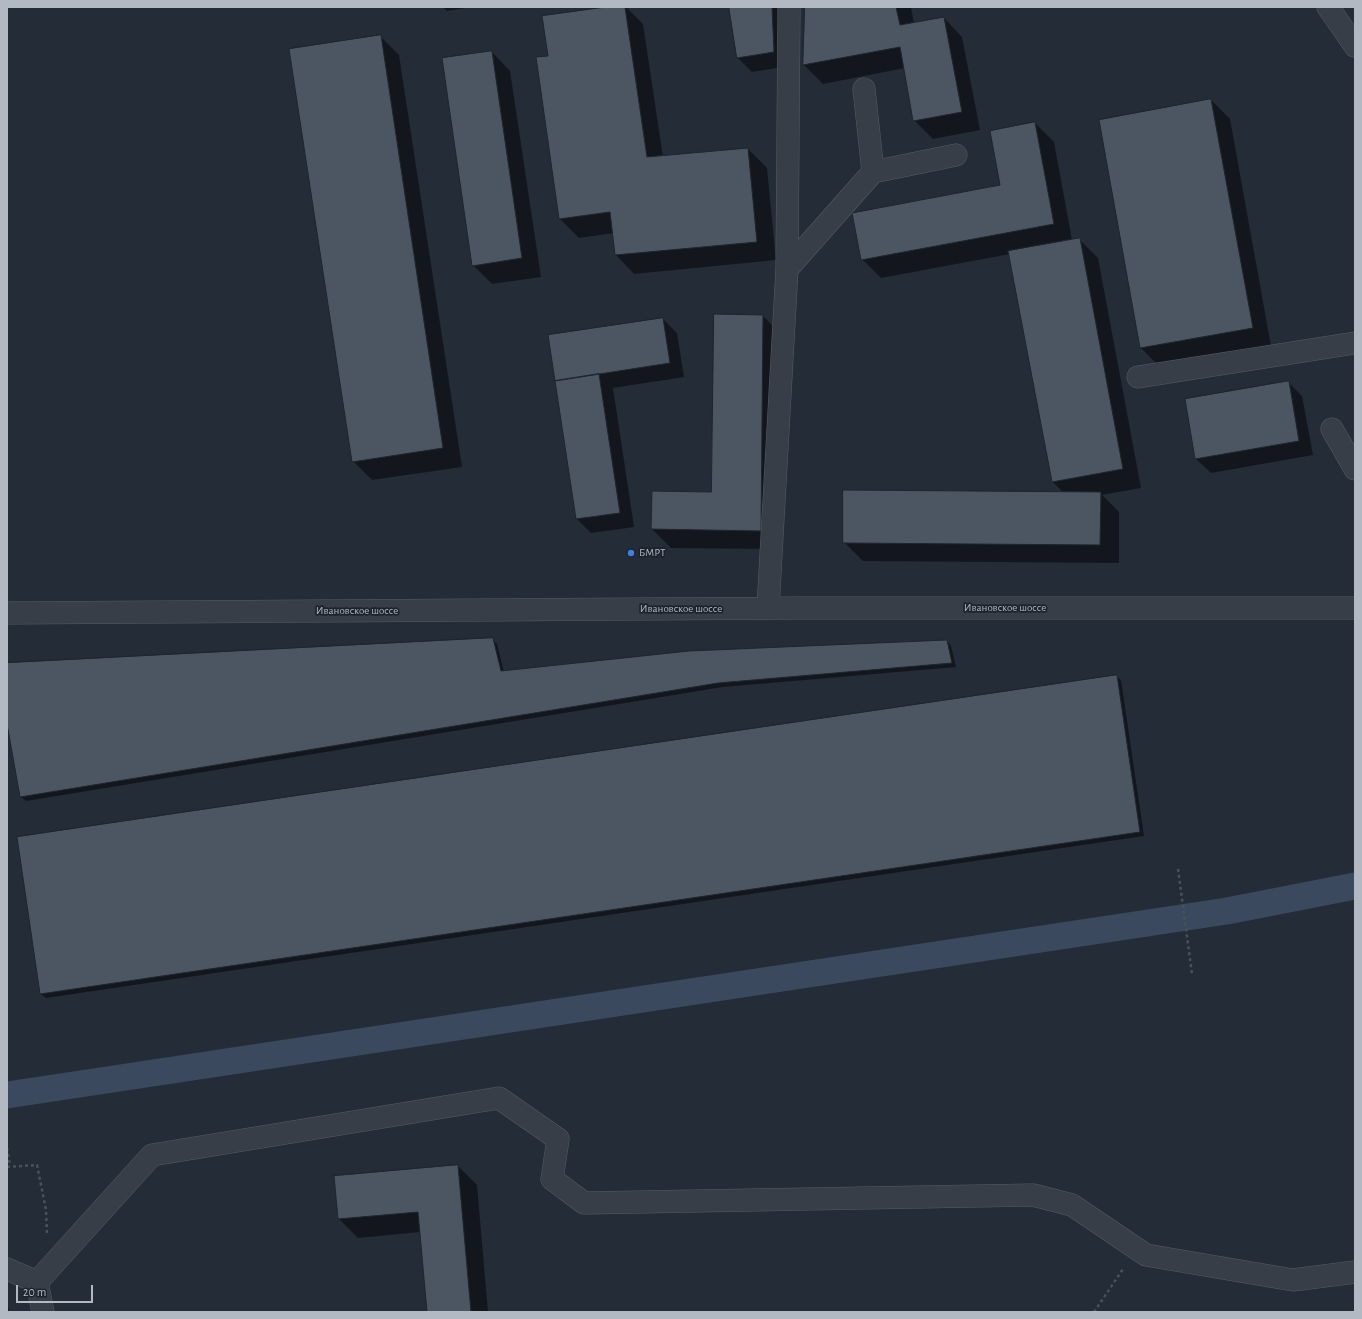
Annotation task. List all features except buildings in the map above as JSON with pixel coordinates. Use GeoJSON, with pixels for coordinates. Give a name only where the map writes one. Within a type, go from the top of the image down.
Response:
{"type":"FeatureCollection","features":[{"type":"Feature","properties":{"kind":"street"},"geometry":{"type":"LineString","coordinates":[[768,608],[786,269],[789,7]]}},
{"type":"Feature","properties":{"kind":"street"},"geometry":{"type":"LineString","coordinates":[[1328,7],[1355,46]]}},
{"type":"Feature","properties":{"kind":"street"},"geometry":{"type":"LineString","coordinates":[[864,89],[873,172]]}},
{"type":"Feature","properties":{"kind":"street"},"geometry":{"type":"LineString","coordinates":[[786,269],[873,172],[956,155]]}},
{"type":"Feature","properties":{"kind":"street"},"geometry":{"type":"LineString","coordinates":[[1138,377],[1355,343]]}},
{"type":"Feature","properties":{"kind":"street"},"geometry":{"type":"LineString","coordinates":[[1332,429],[1355,469]]}},
{"type":"Feature","properties":{"kind":"street","name":"Ивановское шоссе"},"geometry":{"type":"LineString","coordinates":[[7,612],[768,608],[1355,608]]}},
{"type":"Feature","properties":{"kind":"street"},"geometry":{"type":"LineString","coordinates":[[38,1282],[152,1155],[499,1098],[558,1139],[552,1179],[584,1203],[1033,1195],[1072,1205],[1146,1255],[1293,1280],[1355,1272]]}},
{"type":"Feature","properties":{"kind":"street"},"geometry":{"type":"LineString","coordinates":[[7,1269],[38,1282]]}},
{"type":"Feature","properties":{"kind":"street"},"geometry":{"type":"LineString","coordinates":[[38,1282],[43,1312]]}},
{"type":"Feature","properties":{"kind":"path"},"geometry":{"type":"LineString","coordinates":[[1178,869],[1192,974]]}},
{"type":"Feature","properties":{"kind":"path"},"geometry":{"type":"LineString","coordinates":[[7,1148],[9,1166],[37,1165],[46,1210],[48,1241]]}},
{"type":"Feature","properties":{"kind":"path"},"geometry":{"type":"LineString","coordinates":[[1094,1312],[1136,1248]]}},
{"type":"Feature","properties":{"kind":"waterway"},"geometry":{"type":"LineString","coordinates":[[7,1095],[1227,911],[1355,886]]}},
{"type":"Feature","properties":{"kind":"place","name":"БМРТ"},"geometry":{"type":"Point","coordinates":[631,553]}}]}
